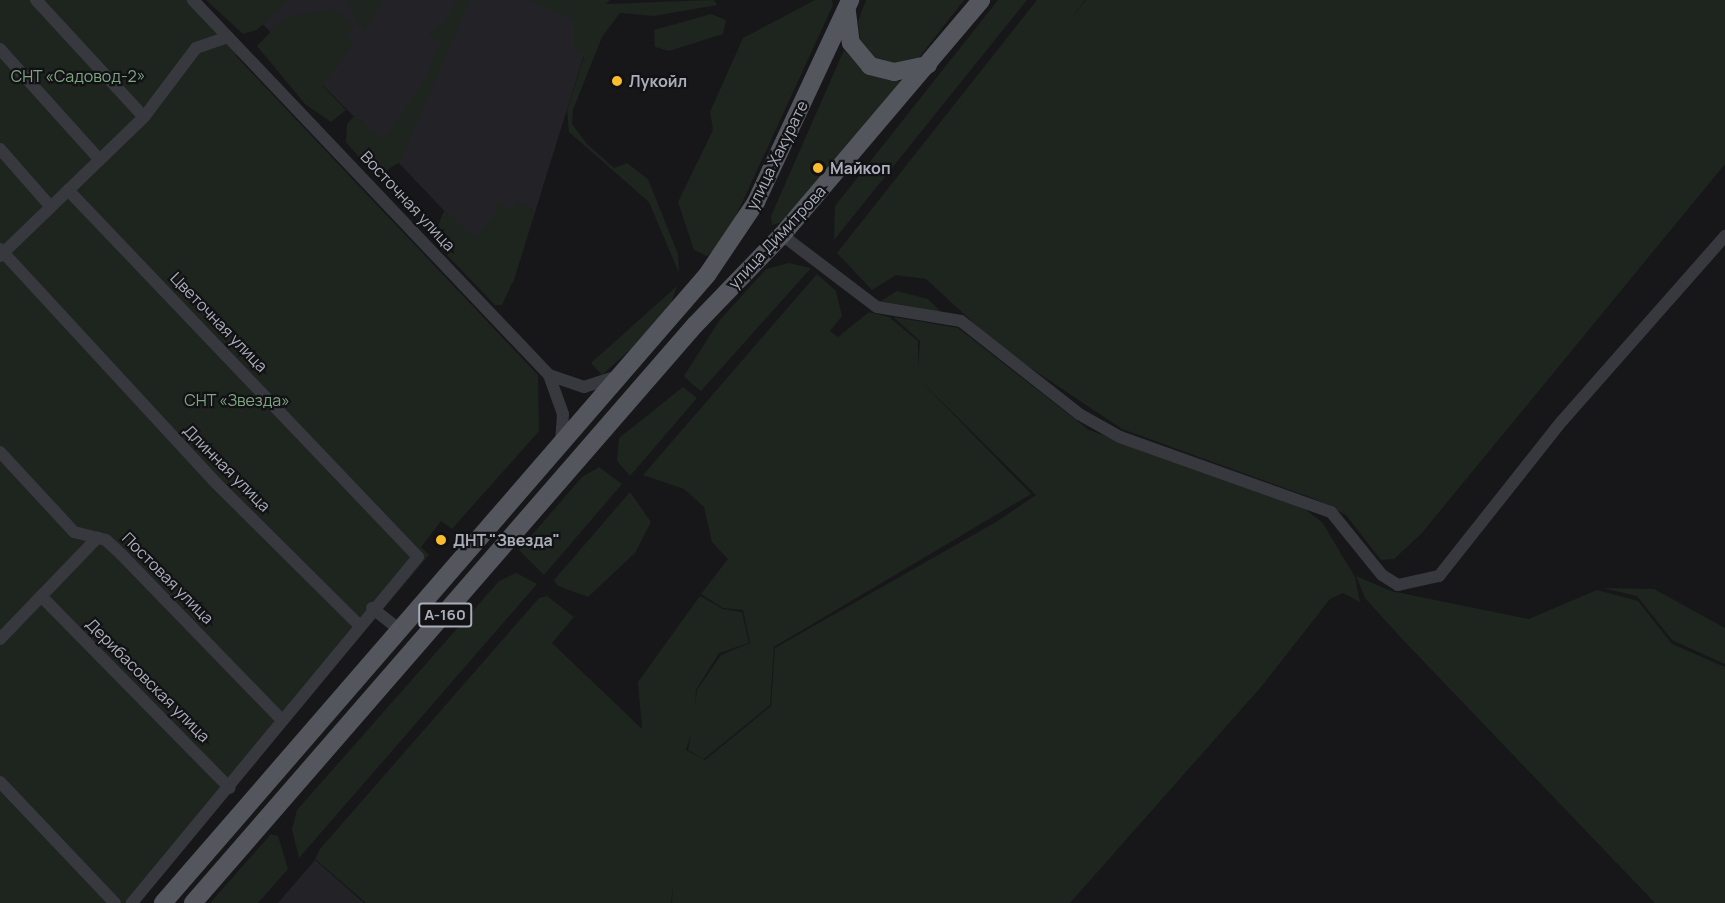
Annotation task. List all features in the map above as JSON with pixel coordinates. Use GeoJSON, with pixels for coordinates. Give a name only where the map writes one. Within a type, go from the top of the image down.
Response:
{"type":"FeatureCollection","features":[{"type":"Feature","properties":{"kind":"main road","name":"улица Димитрова"},"geometry":{"type":"LineString","coordinates":[[193,903],[695,325],[782,235],[981,0]]}},
{"type":"Feature","properties":{"kind":"main road"},"geometry":{"type":"LineString","coordinates":[[849,4],[851,43],[870,66],[894,72],[928,65]]}},
{"type":"Feature","properties":{"kind":"main road","name":"улица Хакурате"},"geometry":{"type":"LineString","coordinates":[[561,444],[685,299],[756,202],[849,4]]}},
{"type":"Feature","properties":{"kind":"main road","name":"А-160"},"geometry":{"type":"LineString","coordinates":[[163,903],[561,444]]}},
{"type":"Feature","properties":{"kind":"street"},"geometry":{"type":"LineString","coordinates":[[36,0],[144,117]]}},
{"type":"Feature","properties":{"kind":"street","name":"Восточная улица"},"geometry":{"type":"LineString","coordinates":[[193,0],[549,375],[563,414],[561,444]]}},
{"type":"Feature","properties":{"kind":"street"},"geometry":{"type":"LineString","coordinates":[[1,253],[144,117],[196,48],[228,37]]}},
{"type":"Feature","properties":{"kind":"street"},"geometry":{"type":"LineString","coordinates":[[0,49],[100,160]]}},
{"type":"Feature","properties":{"kind":"street"},"geometry":{"type":"LineString","coordinates":[[0,149],[51,207]]}},
{"type":"Feature","properties":{"kind":"street","name":"Цветочная улица"},"geometry":{"type":"LineString","coordinates":[[68,190],[418,557],[372,608]]}},
{"type":"Feature","properties":{"kind":"street"},"geometry":{"type":"LineString","coordinates":[[782,235],[877,307],[961,321],[1079,414],[1120,436],[1331,512],[1382,575],[1398,585],[1439,576],[1562,421],[1725,236]]}},
{"type":"Feature","properties":{"kind":"street","name":"Длинная улица"},"geometry":{"type":"LineString","coordinates":[[1,253],[217,484],[358,624]]}},
{"type":"Feature","properties":{"kind":"street"},"geometry":{"type":"LineString","coordinates":[[549,375],[569,385],[602,384],[644,347]]}},
{"type":"Feature","properties":{"kind":"street","name":"Постовая улица"},"geometry":{"type":"LineString","coordinates":[[0,452],[74,532],[98,537],[190,622],[280,718]]}},
{"type":"Feature","properties":{"kind":"street"},"geometry":{"type":"LineString","coordinates":[[0,639],[98,537]]}},
{"type":"Feature","properties":{"kind":"street","name":"Дерибасовская улица"},"geometry":{"type":"LineString","coordinates":[[40,596],[230,788]]}},
{"type":"Feature","properties":{"kind":"street"},"geometry":{"type":"LineString","coordinates":[[132,903],[230,788],[280,718],[372,608],[400,630]]}},
{"type":"Feature","properties":{"kind":"street"},"geometry":{"type":"LineString","coordinates":[[0,782],[116,903]]}},
{"type":"Feature","properties":{"kind":"shaded area"},"geometry":{"type":"Polygon","coordinates":[[[239,0],[601,0],[513,283],[375,138],[239,0]]]}},
{"type":"Feature","properties":{"kind":"shaded area"},"geometry":{"type":"Polygon","coordinates":[[[315,860],[364,903],[278,903],[315,860]]]}},
{"type":"Feature","properties":{"kind":"green space","name":"СНТ «Звезда»"},"geometry":{"type":"Polygon","coordinates":[[[0,0],[191,0],[228,37],[236,56],[538,375],[539,431],[452,529],[441,521],[421,547],[429,555],[136,903],[0,903],[0,0]]]}},
{"type":"Feature","properties":{"kind":"green space"},"geometry":{"type":"Polygon","coordinates":[[[206,0],[289,0],[257,30],[243,34],[206,0]]]}},
{"type":"Feature","properties":{"kind":"green space"},"geometry":{"type":"Polygon","coordinates":[[[347,0],[383,0],[363,32],[347,0]]]}},
{"type":"Feature","properties":{"kind":"green space"},"geometry":{"type":"Polygon","coordinates":[[[457,0],[470,0],[400,162],[376,177],[346,142],[347,124],[355,115],[383,141],[433,68],[429,65],[442,42],[429,34],[445,22],[457,0]]]}},
{"type":"Feature","properties":{"kind":"green space"},"geometry":{"type":"Polygon","coordinates":[[[528,0],[610,0],[606,4],[714,0],[717,5],[654,16],[620,13],[602,37],[573,110],[572,124],[587,144],[614,168],[627,163],[648,179],[678,254],[679,273],[649,202],[569,132],[567,110],[584,57],[574,46],[574,20],[528,0]]]}},
{"type":"Feature","properties":{"kind":"green space"},"geometry":{"type":"Polygon","coordinates":[[[815,0],[832,0],[833,5],[724,242],[707,256],[694,250],[678,202],[713,130],[710,112],[743,38],[815,0]]]}},
{"type":"Feature","properties":{"kind":"green space"},"geometry":{"type":"Polygon","coordinates":[[[866,0],[964,0],[918,59],[905,64],[879,63],[861,46],[858,21],[866,0]]]}},
{"type":"Feature","properties":{"kind":"green space"},"geometry":{"type":"Polygon","coordinates":[[[998,0],[1027,0],[834,240],[835,206],[998,0]]]}},
{"type":"Feature","properties":{"kind":"green space"},"geometry":{"type":"Polygon","coordinates":[[[1037,0],[1085,0],[1071,19],[1086,0],[1725,0],[1725,164],[1421,534],[1394,559],[1381,560],[1346,515],[1315,499],[1122,429],[1001,348],[926,279],[896,275],[872,290],[837,253],[1037,0]]]}},
{"type":"Feature","properties":{"kind":"green space"},"geometry":{"type":"Polygon","coordinates":[[[333,9],[354,25],[347,36],[355,42],[323,86],[346,110],[331,122],[305,104],[257,46],[285,17],[333,9]]]}},
{"type":"Feature","properties":{"kind":"green space"},"geometry":{"type":"Polygon","coordinates":[[[711,14],[726,20],[723,34],[669,51],[655,47],[654,30],[711,14]]]}},
{"type":"Feature","properties":{"kind":"green space"},"geometry":{"type":"Polygon","coordinates":[[[844,50],[868,75],[906,82],[782,222],[772,225],[771,216],[844,50]]]}},
{"type":"Feature","properties":{"kind":"green space"},"geometry":{"type":"Polygon","coordinates":[[[518,201],[535,210],[513,281],[502,305],[495,305],[440,248],[435,233],[444,211],[474,237],[495,216],[495,202],[512,211],[518,201]]]}},
{"type":"Feature","properties":{"kind":"green space"},"geometry":{"type":"Polygon","coordinates":[[[789,263],[811,268],[701,391],[684,376],[719,321],[766,269],[789,263]]]}},
{"type":"Feature","properties":{"kind":"green space"},"geometry":{"type":"Polygon","coordinates":[[[817,274],[836,291],[842,316],[830,331],[838,337],[869,312],[889,317],[918,341],[918,369],[920,341],[893,317],[958,328],[1089,430],[1299,505],[1322,522],[1355,577],[1360,602],[1343,593],[1330,599],[1261,687],[1070,903],[672,903],[673,885],[671,903],[366,903],[315,859],[320,849],[539,598],[547,596],[574,617],[552,643],[642,729],[638,682],[700,596],[723,609],[742,612],[749,643],[719,653],[696,690],[695,707],[697,690],[721,655],[750,643],[743,610],[723,608],[701,594],[728,559],[712,542],[704,507],[684,489],[643,475],[817,274]],[[919,379],[1031,494],[774,647],[770,705],[704,759],[688,750],[691,735],[686,750],[705,760],[771,706],[775,648],[996,522],[1036,495],[919,379]]]}},
{"type":"Feature","properties":{"kind":"green space"},"geometry":{"type":"Polygon","coordinates":[[[677,286],[669,309],[651,331],[602,375],[591,363],[677,286]]]}},
{"type":"Feature","properties":{"kind":"green space"},"geometry":{"type":"Polygon","coordinates":[[[897,291],[928,299],[941,312],[881,301],[897,291]]]}},
{"type":"Feature","properties":{"kind":"green space"},"geometry":{"type":"Polygon","coordinates":[[[683,387],[697,398],[630,476],[617,461],[619,438],[683,387]]]}},
{"type":"Feature","properties":{"kind":"green space"},"geometry":{"type":"Polygon","coordinates":[[[599,467],[622,484],[544,575],[519,550],[582,477],[599,467]]]}},
{"type":"Feature","properties":{"kind":"green space"},"geometry":{"type":"Polygon","coordinates":[[[630,492],[651,522],[635,553],[588,597],[558,586],[554,580],[630,492]]]}},
{"type":"Feature","properties":{"kind":"green space"},"geometry":{"type":"Polygon","coordinates":[[[516,573],[537,584],[299,858],[292,829],[297,810],[499,581],[516,573]]]}},
{"type":"Feature","properties":{"kind":"green space"},"geometry":{"type":"Polygon","coordinates":[[[1356,576],[1391,591],[1529,619],[1597,590],[1638,601],[1672,644],[1725,667],[1725,903],[1655,903],[1404,641],[1365,598],[1356,576]]]}},
{"type":"Feature","properties":{"kind":"green space"},"geometry":{"type":"Polygon","coordinates":[[[1602,588],[1654,589],[1725,628],[1725,664],[1672,640],[1637,596],[1602,588]]]}},
{"type":"Feature","properties":{"kind":"green space"},"geometry":{"type":"Polygon","coordinates":[[[271,834],[278,836],[288,869],[258,903],[210,903],[271,834]]]}},
{"type":"Feature","properties":{"kind":"place","name":"Лукойл"},"geometry":{"type":"Point","coordinates":[617,81]}},
{"type":"Feature","properties":{"kind":"place","name":"Майкоп"},"geometry":{"type":"Point","coordinates":[818,168]}},
{"type":"Feature","properties":{"kind":"place","name":"ДНТ \"Звезда\""},"geometry":{"type":"Point","coordinates":[441,540]}},
{"type":"Feature","properties":{"kind":"park label","name":"СНТ «Садовод-2»"},"geometry":{"type":"Point","coordinates":[78,76]}}]}
